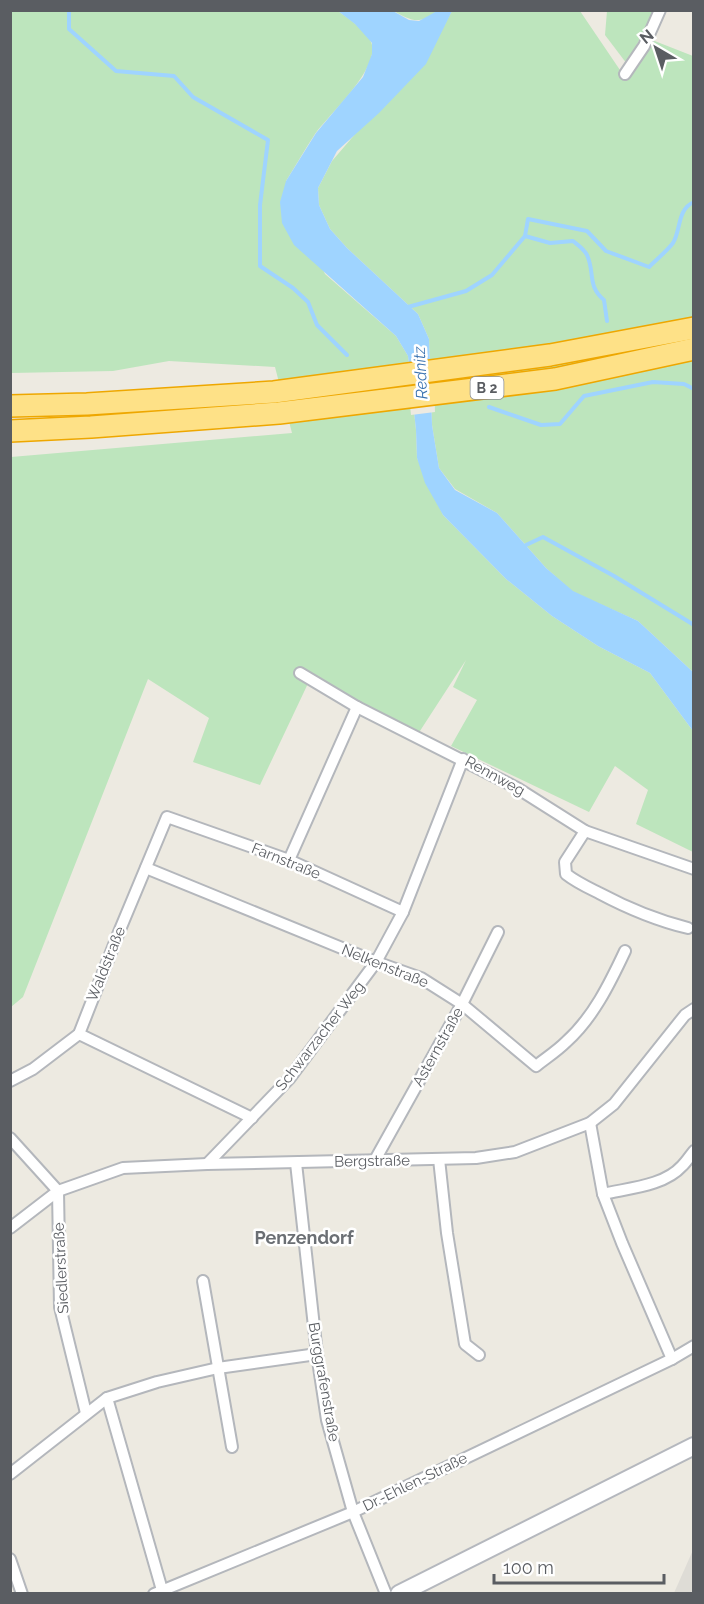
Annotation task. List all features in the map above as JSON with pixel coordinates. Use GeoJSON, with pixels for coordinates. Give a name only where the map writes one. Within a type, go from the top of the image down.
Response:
{"type":"FeatureCollection","features":[{"type":"Feature","properties":{"kind":"highway","name":"B 2"},"geometry":{"type":"LineString","coordinates":[[10,431],[91,427],[276,403],[693,328]]}},
{"type":"Feature","properties":{"kind":"highway","name":"B 2"},"geometry":{"type":"LineString","coordinates":[[10,406],[276,403],[555,380],[693,350]]}},
{"type":"Feature","properties":{"kind":"main road"},"geometry":{"type":"LineString","coordinates":[[399,1593],[693,1446]]}},
{"type":"Feature","properties":{"kind":"street"},"geometry":{"type":"LineString","coordinates":[[625,74],[645,46],[660,10]]}},
{"type":"Feature","properties":{"kind":"street","name":"Rennweg"},"geometry":{"type":"LineString","coordinates":[[300,673],[357,707],[517,788],[585,831],[693,868]]}},
{"type":"Feature","properties":{"kind":"street"},"geometry":{"type":"LineString","coordinates":[[289,860],[357,707]]}},
{"type":"Feature","properties":{"kind":"street","name":"Schwarzacher Weg"},"geometry":{"type":"LineString","coordinates":[[207,1164],[289,1079],[376,963],[403,912],[462,759]]}},
{"type":"Feature","properties":{"kind":"street","name":"Farnstraße"},"geometry":{"type":"LineString","coordinates":[[167,817],[289,860],[403,912]]}},
{"type":"Feature","properties":{"kind":"street","name":"Waldstraße"},"geometry":{"type":"LineString","coordinates":[[79,1034],[167,817]]}},
{"type":"Feature","properties":{"kind":"street"},"geometry":{"type":"LineString","coordinates":[[585,831],[565,862],[566,874],[574,881],[631,909],[656,920],[688,928]]}},
{"type":"Feature","properties":{"kind":"street","name":"Nelkenstraße"},"geometry":{"type":"LineString","coordinates":[[146,868],[376,963],[422,978],[462,1004],[536,1066],[567,1042],[587,1017],[606,990],[625,951]]}},
{"type":"Feature","properties":{"kind":"street","name":"Asternstraße"},"geometry":{"type":"LineString","coordinates":[[375,1160],[462,1004],[498,932]]}},
{"type":"Feature","properties":{"kind":"street","name":"Bergstraße"},"geometry":{"type":"LineString","coordinates":[[10,1228],[58,1191],[123,1168],[476,1158],[515,1152],[590,1123],[614,1104],[685,1015],[693,1009]]}},
{"type":"Feature","properties":{"kind":"street"},"geometry":{"type":"LineString","coordinates":[[10,1081],[33,1069],[79,1034],[252,1118]]}},
{"type":"Feature","properties":{"kind":"street"},"geometry":{"type":"LineString","coordinates":[[590,1123],[603,1194],[672,1359]]}},
{"type":"Feature","properties":{"kind":"street"},"geometry":{"type":"LineString","coordinates":[[10,1138],[58,1191]]}},
{"type":"Feature","properties":{"kind":"street"},"geometry":{"type":"LineString","coordinates":[[603,1194],[657,1181],[672,1174],[682,1166],[693,1151]]}},
{"type":"Feature","properties":{"kind":"street"},"geometry":{"type":"LineString","coordinates":[[439,1159],[447,1233],[465,1344],[480,1356]]}},
{"type":"Feature","properties":{"kind":"street","name":"Burggrafenstraße"},"geometry":{"type":"LineString","coordinates":[[296,1163],[317,1353],[327,1420],[353,1512],[386,1593]]}},
{"type":"Feature","properties":{"kind":"street","name":"Siedlerstraße"},"geometry":{"type":"LineString","coordinates":[[58,1191],[60,1307],[86,1413]]}},
{"type":"Feature","properties":{"kind":"street"},"geometry":{"type":"LineString","coordinates":[[203,1281],[232,1446]]}},
{"type":"Feature","properties":{"kind":"street","name":"Dr.-Ehlen-Straße"},"geometry":{"type":"LineString","coordinates":[[158,1592],[353,1512],[672,1359],[693,1346]]}},
{"type":"Feature","properties":{"kind":"street"},"geometry":{"type":"LineString","coordinates":[[10,1474],[107,1398],[157,1382],[218,1368],[317,1353]]}},
{"type":"Feature","properties":{"kind":"street"},"geometry":{"type":"LineString","coordinates":[[107,1398],[158,1592]]}},
{"type":"Feature","properties":{"kind":"street"},"geometry":{"type":"LineString","coordinates":[[10,1559],[22,1593]]}},
{"type":"Feature","properties":{"kind":"shaded area"},"geometry":{"type":"Polygon","coordinates":[[[693,1550],[693,1593],[674,1593],[693,1550]]]}},
{"type":"Feature","properties":{"kind":"green space"},"geometry":{"type":"Polygon","coordinates":[[[11,11],[338,11],[365,33],[371,42],[372,52],[369,64],[352,90],[315,134],[286,181],[325,274],[396,336],[408,356],[417,458],[443,515],[506,579],[552,616],[598,646],[650,673],[693,731],[693,852],[636,824],[648,790],[615,766],[589,812],[451,746],[477,700],[453,687],[466,660],[418,734],[312,675],[260,785],[193,762],[209,718],[148,679],[23,997],[11,1007],[11,457],[292,433],[275,367],[169,361],[113,371],[11,373],[11,11]]]}},
{"type":"Feature","properties":{"kind":"green space"},"geometry":{"type":"Polygon","coordinates":[[[394,11],[437,11],[426,18],[416,20],[394,11]]]}},
{"type":"Feature","properties":{"kind":"green space"},"geometry":{"type":"Polygon","coordinates":[[[452,11],[580,11],[622,73],[647,38],[693,56],[693,672],[638,621],[573,592],[546,568],[497,513],[455,489],[439,468],[432,425],[429,339],[418,314],[347,248],[330,229],[319,205],[318,188],[332,161],[436,40],[452,11]]]}},
{"type":"Feature","properties":{"kind":"green space"},"geometry":{"type":"Polygon","coordinates":[[[607,11],[654,11],[627,64],[605,35],[607,11]]]}},
{"type":"Feature","properties":{"kind":"water","name":"Rednitz"},"geometry":{"type":"Polygon","coordinates":[[[338,11],[393,11],[409,20],[419,21],[437,11],[452,11],[426,64],[379,113],[337,151],[318,188],[319,205],[330,229],[347,248],[418,314],[429,339],[432,425],[439,468],[455,490],[497,513],[546,568],[573,591],[638,621],[693,672],[693,731],[650,673],[598,646],[552,616],[506,579],[443,515],[425,483],[417,458],[408,356],[396,336],[294,245],[282,223],[280,202],[286,181],[316,133],[363,77],[372,54],[372,43],[355,24],[338,11]]]}},
{"type":"Feature","properties":{"kind":"pier"},"geometry":{"type":"Polygon","coordinates":[[[433,359],[435,412],[411,415],[406,363],[433,359]]]}},
{"type":"Feature","properties":{"kind":"waterway"},"geometry":{"type":"LineString","coordinates":[[69,10],[69,29],[116,71],[174,76],[193,97],[268,140],[260,205],[260,266],[293,288],[308,302],[317,325],[347,355]]}},
{"type":"Feature","properties":{"kind":"waterway"},"geometry":{"type":"LineString","coordinates":[[408,307],[466,291],[492,275],[525,236],[528,219],[587,231],[606,251],[649,267],[673,243],[682,215],[694,202]]}},
{"type":"Feature","properties":{"kind":"waterway"},"geometry":{"type":"LineString","coordinates":[[525,236],[550,243],[573,241],[583,249],[589,261],[595,289],[604,300],[607,321]]}},
{"type":"Feature","properties":{"kind":"waterway"},"geometry":{"type":"LineString","coordinates":[[489,407],[541,425],[560,424],[584,396],[653,382],[684,384],[694,389]]}},
{"type":"Feature","properties":{"kind":"waterway"},"geometry":{"type":"LineString","coordinates":[[526,545],[543,537],[614,576],[694,625]]}},
{"type":"Feature","properties":{"kind":"district","name":"Penzendorf"},"geometry":{"type":"Point","coordinates":[304,1238]}}]}
